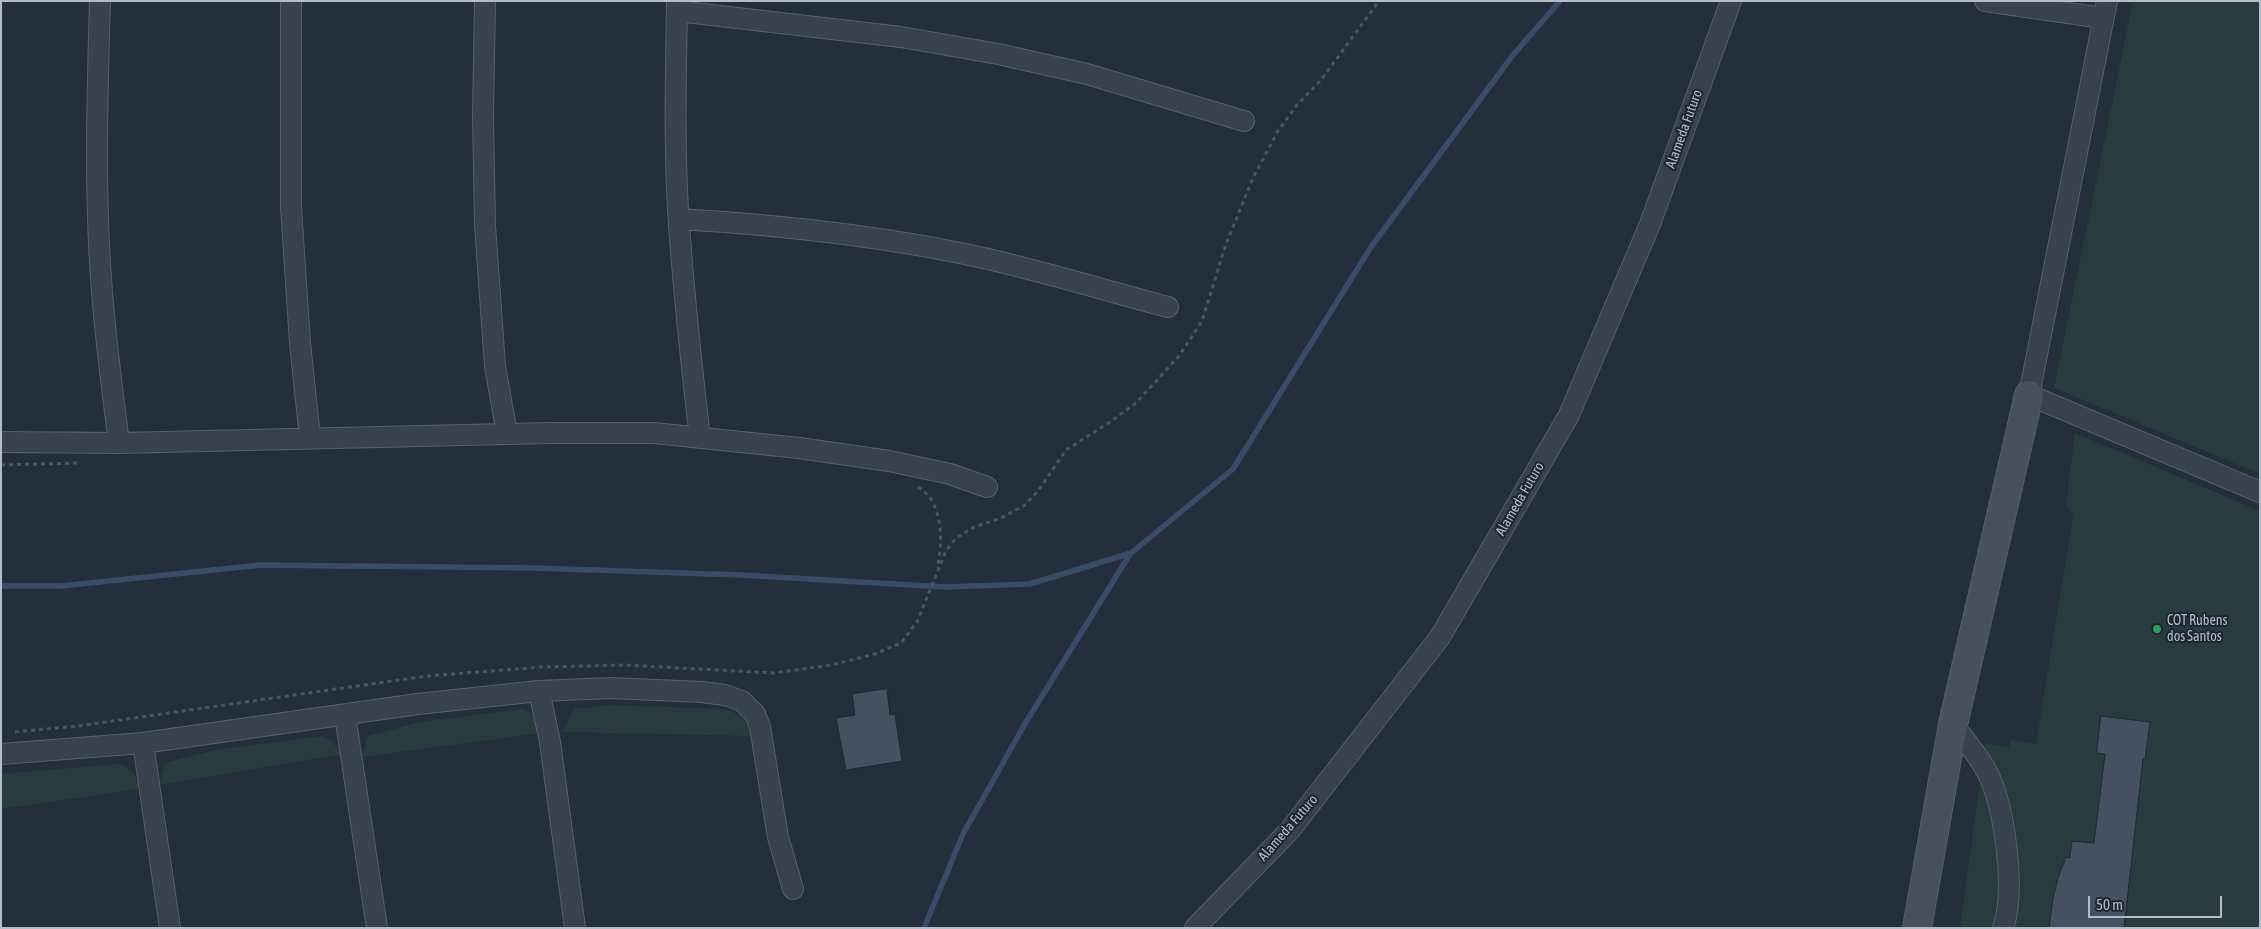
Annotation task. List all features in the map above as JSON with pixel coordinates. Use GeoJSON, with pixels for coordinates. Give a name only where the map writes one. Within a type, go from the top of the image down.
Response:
{"type":"FeatureCollection","features":[{"type":"Feature","properties":{"kind":"street"},"geometry":{"type":"LineString","coordinates":[[100,1],[96,119],[100,248],[103,302],[119,443]]}},
{"type":"Feature","properties":{"kind":"street"},"geometry":{"type":"LineString","coordinates":[[291,1],[290,207],[300,343],[310,438]]}},
{"type":"Feature","properties":{"kind":"street"},"geometry":{"type":"LineString","coordinates":[[485,1],[483,116],[485,225],[495,366],[507,434]]}},
{"type":"Feature","properties":{"kind":"street","name":"Alameda Futuro"},"geometry":{"type":"LineString","coordinates":[[1195,928],[1290,830],[1440,637],[1569,415],[1650,224],[1731,1]]}},
{"type":"Feature","properties":{"kind":"street"},"geometry":{"type":"LineString","coordinates":[[1917,928],[1953,724],[2029,395],[2105,10],[1985,1]]}},
{"type":"Feature","properties":{"kind":"street"},"geometry":{"type":"LineString","coordinates":[[700,438],[686,312],[679,219],[675,92],[677,6],[901,37],[998,54],[1087,74],[1244,121]]}},
{"type":"Feature","properties":{"kind":"street"},"geometry":{"type":"LineString","coordinates":[[679,219],[820,231],[910,244],[987,259],[1168,307]]}},
{"type":"Feature","properties":{"kind":"street"},"geometry":{"type":"LineString","coordinates":[[2029,395],[2260,492]]}},
{"type":"Feature","properties":{"kind":"street"},"geometry":{"type":"LineString","coordinates":[[1,442],[119,443],[507,434],[654,433],[799,448],[889,461],[950,474],[987,487]]}},
{"type":"Feature","properties":{"kind":"street"},"geometry":{"type":"LineString","coordinates":[[4,756],[143,743],[344,715],[539,691],[611,688],[702,692],[725,695],[742,701],[754,714],[760,726],[778,837],[793,889]]}},
{"type":"Feature","properties":{"kind":"street"},"geometry":{"type":"LineString","coordinates":[[539,691],[550,742],[575,928]]}},
{"type":"Feature","properties":{"kind":"street"},"geometry":{"type":"LineString","coordinates":[[344,715],[377,928]]}},
{"type":"Feature","properties":{"kind":"street"},"geometry":{"type":"LineString","coordinates":[[1953,724],[1989,776],[1998,805],[2009,884],[2009,908],[2003,928]]}},
{"type":"Feature","properties":{"kind":"street"},"geometry":{"type":"LineString","coordinates":[[143,743],[170,928]]}},
{"type":"Feature","properties":{"kind":"path"},"geometry":{"type":"LineString","coordinates":[[1,465],[78,463]]}},
{"type":"Feature","properties":{"kind":"path"},"geometry":{"type":"LineString","coordinates":[[916,486],[923,490],[932,502],[940,523],[941,550],[936,576],[927,598]]}},
{"type":"Feature","properties":{"kind":"green space"},"geometry":{"type":"Polygon","coordinates":[[[2133,1],[2260,1],[2260,474],[2054,388],[2133,1]]]}},
{"type":"Feature","properties":{"kind":"green space","name":"COT Rubens dos Santos"},"geometry":{"type":"Polygon","coordinates":[[[2075,433],[2260,511],[2260,928],[1960,928],[1985,743],[2009,747],[2010,740],[2036,744],[2073,517],[2066,503],[2075,433]]]}},
{"type":"Feature","properties":{"kind":"green space"},"geometry":{"type":"Polygon","coordinates":[[[609,705],[724,709],[742,718],[751,736],[563,732],[574,709],[609,705]]]}},
{"type":"Feature","properties":{"kind":"green space"},"geometry":{"type":"Polygon","coordinates":[[[522,709],[531,713],[541,733],[362,757],[368,736],[420,722],[522,709]]]}},
{"type":"Feature","properties":{"kind":"green space"},"geometry":{"type":"Polygon","coordinates":[[[321,736],[330,740],[343,754],[159,785],[165,763],[215,750],[321,736]]]}},
{"type":"Feature","properties":{"kind":"green space"},"geometry":{"type":"Polygon","coordinates":[[[117,764],[133,772],[139,789],[1,809],[1,774],[117,764]]]}},
{"type":"Feature","properties":{"kind":"building"},"geometry":{"type":"Polygon","coordinates":[[[887,689],[890,715],[895,714],[902,761],[846,770],[836,718],[855,715],[852,694],[887,689]]]}},
{"type":"Feature","properties":{"kind":"building"},"geometry":{"type":"Polygon","coordinates":[[[2101,716],[2150,722],[2145,759],[2143,759],[2124,928],[2049,928],[2058,878],[2066,857],[2070,858],[2072,841],[2094,843],[2105,754],[2097,753],[2101,716]]]}},
{"type":"Feature","properties":{"kind":"waterway"},"geometry":{"type":"LineString","coordinates":[[1,586],[61,586],[261,565],[534,568],[741,575],[945,587],[1030,584],[1131,553],[1233,469],[1371,247],[1513,55],[1560,1]]}},
{"type":"Feature","properties":{"kind":"waterway"},"geometry":{"type":"LineString","coordinates":[[924,928],[963,834],[1026,722],[1130,554]]}},
{"type":"Feature","properties":{"kind":"place","name":"COT Rubens dos Santos"},"geometry":{"type":"Point","coordinates":[2157,629]}}]}
